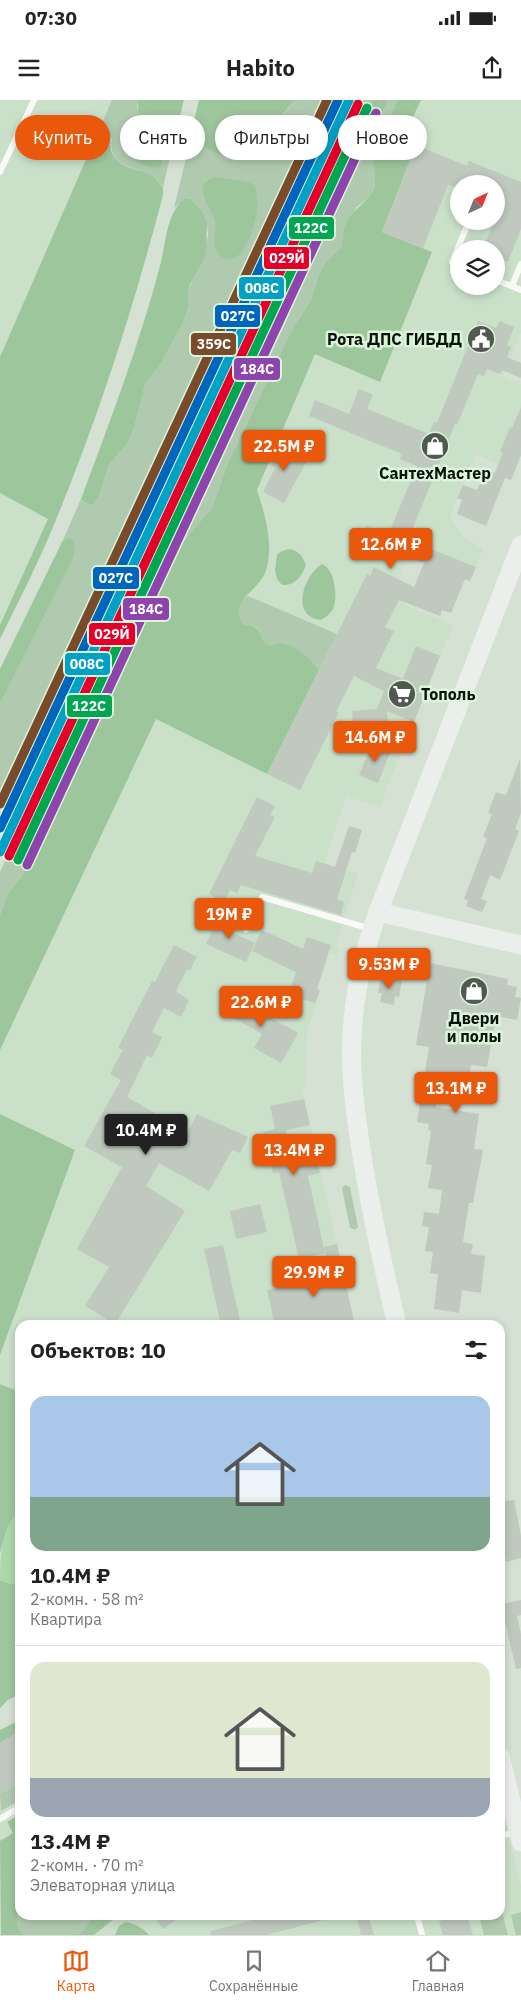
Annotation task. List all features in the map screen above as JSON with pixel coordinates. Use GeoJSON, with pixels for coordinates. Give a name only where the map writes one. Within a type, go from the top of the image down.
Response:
{"type":"FeatureCollection","features":[{"type":"Feature","properties":{"kind":"street"},"geometry":{"type":"LineString","coordinates":[[396,1320],[371,1216],[352,1082],[354,1005],[361,968],[375,921],[521,544]]}},
{"type":"Feature","properties":{"kind":"street"},"geometry":{"type":"LineString","coordinates":[[375,921],[521,945]]}},
{"type":"Feature","properties":{"kind":"street"},"geometry":{"type":"LineString","coordinates":[[505,1776],[520,1836]]}},
{"type":"Feature","properties":{"kind":"lane"},"geometry":{"type":"LineString","coordinates":[[0,172],[34,100]]}},
{"type":"Feature","properties":{"kind":"lane"},"geometry":{"type":"LineString","coordinates":[[512,286],[521,264]]}},
{"type":"Feature","properties":{"kind":"lane"},"geometry":{"type":"LineString","coordinates":[[505,283],[521,290]]}},
{"type":"Feature","properties":{"kind":"lane"},"geometry":{"type":"LineString","coordinates":[[246,930],[262,897],[375,921]]}},
{"type":"Feature","properties":{"kind":"lane"},"geometry":{"type":"LineString","coordinates":[[0,1819],[15,1810]]}},
{"type":"Feature","properties":{"kind":"lane"},"geometry":{"type":"LineString","coordinates":[[505,1836],[520,1836]]}},
{"type":"Feature","properties":{"kind":"lane"},"geometry":{"type":"LineString","coordinates":[[418,1920],[422,1935]]}},
{"type":"Feature","properties":{"kind":"shaded area"},"geometry":{"type":"Polygon","coordinates":[[[0,100],[112,100],[105,115],[15,115],[15,160],[86,160],[0,357],[0,100]]]}},
{"type":"Feature","properties":{"kind":"shaded area"},"geometry":{"type":"Polygon","coordinates":[[[112,100],[137,100],[137,108],[148,115],[120,115],[120,160],[169,160],[163,187],[152,176],[121,163],[113,155],[112,139],[110,137],[110,115],[105,115],[112,100]]]}},
{"type":"Feature","properties":{"kind":"shaded area"},"geometry":{"type":"Polygon","coordinates":[[[137,100],[184,100],[180,115],[139,115],[137,100]]]}},
{"type":"Feature","properties":{"kind":"shaded area"},"geometry":{"type":"Polygon","coordinates":[[[199,100],[295,100],[282,115],[215,115],[215,152],[205,147],[205,115],[196,115],[199,100]]]}},
{"type":"Feature","properties":{"kind":"shaded area"},"geometry":{"type":"Polygon","coordinates":[[[295,100],[329,100],[322,115],[283,115],[295,100]]]}},
{"type":"Feature","properties":{"kind":"shaded area"},"geometry":{"type":"Polygon","coordinates":[[[358,100],[397,100],[391,115],[351,115],[358,100]]]}},
{"type":"Feature","properties":{"kind":"shaded area"},"geometry":{"type":"Polygon","coordinates":[[[373,100],[388,100],[381,115],[365,115],[373,100]]]}},
{"type":"Feature","properties":{"kind":"shaded area"},"geometry":{"type":"Polygon","coordinates":[[[397,100],[421,100],[414,115],[391,115],[397,100]]]}},
{"type":"Feature","properties":{"kind":"shaded area"},"geometry":{"type":"Polygon","coordinates":[[[421,100],[521,100],[521,332],[503,377],[521,385],[521,455],[515,471],[475,454],[450,516],[463,537],[483,549],[470,581],[407,556],[399,576],[405,605],[453,625],[380,807],[346,796],[324,863],[358,874],[335,946],[339,948],[337,955],[329,952],[317,989],[320,990],[307,1033],[306,1088],[302,1088],[354,1320],[15,1320],[15,1390],[0,1384],[0,1355],[75,1150],[0,1114],[0,1050],[156,718],[267,774],[218,583],[315,354],[380,381],[432,253],[382,232],[410,160],[427,160],[427,115],[414,115],[421,100]],[[434,422],[395,520],[413,527],[434,422]]]}},
{"type":"Feature","properties":{"kind":"shaded area"},"geometry":{"type":"Polygon","coordinates":[[[110,130],[111,150],[115,158],[123,165],[153,176],[163,187],[163,195],[128,319],[86,442],[49,537],[0,639],[0,625],[48,519],[0,493],[0,357],[86,160],[110,160],[110,130]]]}},
{"type":"Feature","properties":{"kind":"shaded area"},"geometry":{"type":"Polygon","coordinates":[[[205,133],[215,135],[215,160],[301,160],[0,805],[0,704],[73,559],[68,538],[62,542],[81,499],[86,504],[93,504],[99,496],[109,465],[129,441],[145,385],[162,361],[183,323],[188,308],[189,287],[202,264],[208,235],[207,223],[203,212],[184,199],[174,208],[186,160],[205,160],[205,133]]]}},
{"type":"Feature","properties":{"kind":"shaded area"},"geometry":{"type":"Polygon","coordinates":[[[338,143],[338,160],[372,160],[375,185],[369,197],[357,207],[344,228],[341,247],[327,261],[319,274],[311,300],[289,335],[228,463],[212,508],[162,575],[157,603],[151,617],[123,644],[114,676],[95,714],[71,749],[48,808],[29,844],[23,875],[8,893],[0,915],[0,872],[338,143]]]}},
{"type":"Feature","properties":{"kind":"shaded area"},"geometry":{"type":"Polygon","coordinates":[[[136,160],[162,160],[160,167],[142,165],[136,160]]]}},
{"type":"Feature","properties":{"kind":"shaded area"},"geometry":{"type":"Polygon","coordinates":[[[372,160],[410,160],[382,232],[432,252],[380,382],[315,354],[257,490],[269,540],[268,561],[262,578],[241,602],[239,608],[239,615],[243,624],[256,628],[266,644],[281,643],[291,646],[307,657],[319,670],[267,774],[156,719],[0,1050],[0,915],[8,893],[23,875],[29,844],[48,808],[71,749],[95,714],[114,676],[123,644],[128,636],[151,617],[157,603],[162,575],[173,555],[212,508],[228,463],[289,335],[311,300],[319,274],[327,261],[341,247],[344,228],[349,217],[369,197],[375,186],[372,160]]]}},
{"type":"Feature","properties":{"kind":"shaded area"},"geometry":{"type":"Polygon","coordinates":[[[215,177],[250,183],[254,185],[256,192],[256,218],[247,243],[240,254],[226,260],[218,253],[216,248],[215,221],[203,191],[205,183],[215,177]]]}},
{"type":"Feature","properties":{"kind":"shaded area"},"geometry":{"type":"Polygon","coordinates":[[[184,199],[189,199],[203,212],[207,223],[206,253],[189,286],[188,308],[183,323],[162,361],[145,385],[129,441],[109,465],[99,496],[93,504],[87,504],[81,499],[144,322],[171,220],[178,205],[184,199]]]}},
{"type":"Feature","properties":{"kind":"shaded area"},"geometry":{"type":"Polygon","coordinates":[[[324,206],[329,206],[332,210],[333,218],[307,277],[302,282],[292,276],[290,269],[324,206]]]}},
{"type":"Feature","properties":{"kind":"shaded area"},"geometry":{"type":"Polygon","coordinates":[[[238,400],[244,408],[215,473],[204,488],[198,484],[195,478],[196,472],[215,441],[226,413],[238,400]]]}},
{"type":"Feature","properties":{"kind":"shaded area"},"geometry":{"type":"Polygon","coordinates":[[[0,493],[48,519],[0,625],[0,493]]]}},
{"type":"Feature","properties":{"kind":"shaded area"},"geometry":{"type":"Polygon","coordinates":[[[68,538],[73,540],[75,549],[73,559],[0,704],[0,669],[62,542],[68,538]]]}},
{"type":"Feature","properties":{"kind":"shaded area"},"geometry":{"type":"Polygon","coordinates":[[[288,549],[300,554],[306,565],[297,580],[291,584],[282,585],[277,579],[275,570],[277,555],[288,549]]]}},
{"type":"Feature","properties":{"kind":"shaded area"},"geometry":{"type":"Polygon","coordinates":[[[322,564],[330,571],[333,577],[335,598],[333,609],[321,620],[311,617],[305,612],[303,595],[309,577],[322,564]]]}},
{"type":"Feature","properties":{"kind":"shaded area"},"geometry":{"type":"Polygon","coordinates":[[[248,596],[337,634],[319,670],[307,657],[296,649],[281,643],[266,644],[258,629],[251,625],[243,624],[238,609],[241,602],[248,596]]]}},
{"type":"Feature","properties":{"kind":"shaded area"},"geometry":{"type":"Polygon","coordinates":[[[0,1114],[75,1150],[0,1355],[0,1114]]]}},
{"type":"Feature","properties":{"kind":"shaded area"},"geometry":{"type":"Polygon","coordinates":[[[345,1185],[350,1187],[358,1227],[355,1230],[350,1228],[342,1188],[345,1185]]]}},
{"type":"Feature","properties":{"kind":"shaded area"},"geometry":{"type":"Polygon","coordinates":[[[0,1384],[15,1390],[15,1517],[9,1525],[0,1553],[0,1384]]]}},
{"type":"Feature","properties":{"kind":"shaded area"},"geometry":{"type":"Polygon","coordinates":[[[14,1518],[15,1584],[11,1584],[0,1580],[1,1554],[5,1534],[14,1518]]]}},
{"type":"Feature","properties":{"kind":"shaded area"},"geometry":{"type":"Polygon","coordinates":[[[0,1580],[15,1584],[15,1696],[0,1708],[0,1580]]]}},
{"type":"Feature","properties":{"kind":"shaded area"},"geometry":{"type":"Polygon","coordinates":[[[15,1722],[15,1734],[0,1743],[0,1730],[15,1722]]]}},
{"type":"Feature","properties":{"kind":"shaded area"},"geometry":{"type":"Polygon","coordinates":[[[15,1785],[15,1803],[1,1811],[0,1794],[15,1785]]]}},
{"type":"Feature","properties":{"kind":"shaded area"},"geometry":{"type":"Polygon","coordinates":[[[0,1810],[13,1833],[0,1841],[0,1810]]]}},
{"type":"Feature","properties":{"kind":"shaded area"},"geometry":{"type":"Polygon","coordinates":[[[15,1817],[15,1920],[17,1920],[23,1935],[1,1935],[0,1841],[13,1833],[7,1822],[15,1817]]]}},
{"type":"Feature","properties":{"kind":"shaded area"},"geometry":{"type":"Polygon","coordinates":[[[505,1826],[521,1886],[521,1935],[95,1935],[113,1920],[505,1920],[505,1826]]]}},
{"type":"Feature","properties":{"kind":"shaded area"},"geometry":{"type":"Polygon","coordinates":[[[521,1912],[521,1935],[516,1935],[511,1915],[521,1912]]]}},
{"type":"Feature","properties":{"kind":"shaded area"},"geometry":{"type":"Polygon","coordinates":[[[90,1920],[86,1928],[77,1935],[23,1935],[17,1921],[90,1920]]]}},
{"type":"Feature","properties":{"kind":"shaded area"},"geometry":{"type":"Polygon","coordinates":[[[90,1920],[113,1920],[94,1935],[77,1935],[86,1928],[90,1920]]]}},
{"type":"Feature","properties":{"kind":"shaded area"},"geometry":{"type":"Polygon","coordinates":[[[480,1920],[504,1920],[508,1935],[484,1935],[480,1920]]]}},
{"type":"Feature","properties":{"kind":"shaded area"},"geometry":{"type":"Polygon","coordinates":[[[126,1922],[138,1926],[149,1935],[115,1935],[119,1926],[126,1922]]]}},
{"type":"Feature","properties":{"kind":"building"},"geometry":{"type":"Polygon","coordinates":[[[427,150],[467,166],[469,161],[504,175],[450,175],[450,186],[448,185],[423,248],[382,232],[410,160],[427,160],[427,150]]]}},
{"type":"Feature","properties":{"kind":"building"},"geometry":{"type":"Polygon","coordinates":[[[505,176],[521,182],[521,229],[508,262],[505,261],[505,240],[487,240],[490,230],[505,230],[505,176]]]}},
{"type":"Feature","properties":{"kind":"building"},"geometry":{"type":"Polygon","coordinates":[[[478,321],[496,328],[500,321],[514,327],[507,345],[511,347],[507,357],[521,363],[521,378],[502,370],[500,374],[487,369],[484,376],[478,374],[457,425],[455,424],[408,540],[476,567],[470,581],[465,579],[451,613],[442,610],[440,616],[399,600],[385,627],[394,631],[376,668],[403,679],[416,646],[440,656],[414,722],[387,711],[388,723],[353,725],[352,711],[377,709],[384,691],[354,676],[336,712],[339,712],[300,790],[267,774],[367,574],[370,576],[374,567],[414,587],[424,563],[362,537],[367,526],[388,535],[417,466],[400,459],[402,454],[309,416],[315,400],[349,414],[359,389],[373,395],[367,409],[429,434],[434,422],[437,423],[478,321]]]}},
{"type":"Feature","properties":{"kind":"building"},"geometry":{"type":"Polygon","coordinates":[[[521,407],[521,455],[511,480],[505,478],[486,526],[457,514],[462,500],[457,498],[463,485],[477,490],[486,470],[495,473],[503,453],[500,452],[510,427],[512,428],[521,407]]]}},
{"type":"Feature","properties":{"kind":"building"},"geometry":{"type":"Polygon","coordinates":[[[286,438],[296,443],[291,453],[306,462],[284,503],[263,492],[275,468],[271,466],[286,438]]]}},
{"type":"Feature","properties":{"kind":"building"},"geometry":{"type":"Polygon","coordinates":[[[373,742],[391,750],[378,783],[359,775],[373,742]]]}},
{"type":"Feature","properties":{"kind":"building"},"geometry":{"type":"Polygon","coordinates":[[[520,759],[521,813],[515,829],[519,831],[500,880],[490,875],[481,899],[487,901],[482,912],[466,906],[468,900],[464,899],[487,838],[483,837],[492,814],[488,813],[496,792],[506,795],[520,759]]]}},
{"type":"Feature","properties":{"kind":"building"},"geometry":{"type":"Polygon","coordinates":[[[257,797],[275,806],[270,815],[275,817],[255,856],[312,873],[316,861],[335,867],[349,826],[362,830],[355,853],[352,852],[337,899],[344,902],[341,915],[241,885],[237,893],[230,890],[224,902],[209,894],[257,797]]]}},
{"type":"Feature","properties":{"kind":"building"},"geometry":{"type":"Polygon","coordinates":[[[221,912],[233,917],[227,930],[255,943],[246,962],[206,944],[221,912]]]}},
{"type":"Feature","properties":{"kind":"building"},"geometry":{"type":"Polygon","coordinates":[[[262,930],[303,949],[307,937],[331,945],[317,989],[320,990],[315,1003],[288,995],[296,972],[252,951],[262,930]]]}},
{"type":"Feature","properties":{"kind":"building"},"geometry":{"type":"Polygon","coordinates":[[[174,945],[197,957],[190,970],[187,969],[176,991],[189,1000],[181,1017],[164,1008],[152,1032],[162,1037],[152,1058],[147,1055],[127,1097],[188,1132],[197,1114],[248,1137],[240,1153],[232,1150],[209,1191],[159,1163],[146,1186],[185,1211],[117,1320],[108,1320],[85,1306],[109,1267],[77,1249],[122,1167],[84,1146],[121,1080],[110,1074],[123,1050],[118,1048],[152,981],[155,982],[174,945]]]}},
{"type":"Feature","properties":{"kind":"building"},"geometry":{"type":"Polygon","coordinates":[[[430,963],[508,979],[507,985],[517,987],[515,997],[521,998],[517,1020],[496,1016],[487,1067],[471,1065],[468,1084],[440,1080],[436,1107],[479,1114],[474,1149],[483,1150],[473,1203],[469,1203],[463,1242],[473,1244],[471,1254],[485,1256],[481,1293],[462,1290],[459,1313],[434,1309],[438,1274],[430,1273],[433,1252],[425,1251],[429,1227],[422,1226],[424,1212],[439,1214],[442,1190],[428,1188],[432,1165],[426,1164],[431,1131],[428,1130],[429,1124],[417,1122],[421,1096],[415,1095],[417,1083],[423,1084],[429,1047],[416,1045],[430,963]]]}},
{"type":"Feature","properties":{"kind":"building"},"geometry":{"type":"Polygon","coordinates":[[[381,976],[402,981],[399,997],[395,996],[394,1005],[380,1002],[382,993],[378,993],[381,976]]]}},
{"type":"Feature","properties":{"kind":"building"},"geometry":{"type":"Polygon","coordinates":[[[227,993],[298,1033],[281,1063],[254,1048],[262,1034],[218,1009],[227,993]]]}},
{"type":"Feature","properties":{"kind":"building"},"geometry":{"type":"Polygon","coordinates":[[[304,1099],[310,1125],[286,1130],[293,1162],[317,1157],[320,1173],[308,1176],[325,1253],[299,1259],[279,1172],[273,1173],[270,1162],[261,1164],[256,1141],[267,1147],[263,1132],[275,1129],[270,1106],[304,1099]]]}},
{"type":"Feature","properties":{"kind":"building"},"geometry":{"type":"Polygon","coordinates":[[[260,1204],[267,1232],[236,1239],[230,1211],[260,1204]]]}},
{"type":"Feature","properties":{"kind":"building"},"geometry":{"type":"Polygon","coordinates":[[[337,1244],[354,1320],[274,1320],[267,1290],[331,1276],[324,1247],[337,1244]]]}},
{"type":"Feature","properties":{"kind":"building"},"geometry":{"type":"Polygon","coordinates":[[[223,1245],[240,1320],[220,1320],[204,1249],[223,1245]]]}},
{"type":"Feature","properties":{"kind":"building"},"geometry":{"type":"Polygon","coordinates":[[[514,1500],[521,1536],[521,1558],[506,1562],[505,1554],[505,1501],[514,1500]]]}},
{"type":"Feature","properties":{"kind":"building"},"geometry":{"type":"Polygon","coordinates":[[[521,1600],[521,1615],[517,1616],[521,1634],[521,1668],[516,1669],[505,1621],[505,1603],[521,1600]]]}},
{"type":"Feature","properties":{"kind":"building"},"geometry":{"type":"Polygon","coordinates":[[[15,1734],[15,1785],[0,1794],[0,1743],[15,1734]]]}},
{"type":"Feature","properties":{"kind":"building"},"geometry":{"type":"Polygon","coordinates":[[[156,1920],[175,1920],[163,1929],[156,1920]]]}},
{"type":"Feature","properties":{"kind":"building"},"geometry":{"type":"Polygon","coordinates":[[[253,1920],[323,1920],[266,1935],[211,1935],[211,1931],[253,1920]]]}},
{"type":"Feature","properties":{"kind":"building"},"geometry":{"type":"Polygon","coordinates":[[[357,1920],[370,1920],[374,1935],[361,1935],[357,1920]]]}},
{"type":"Feature","properties":{"kind":"building"},"geometry":{"type":"Polygon","coordinates":[[[468,1920],[473,1935],[443,1935],[439,1921],[468,1920]]]}},
{"type":"Feature","properties":{"kind":"transit line","name":"359С"},"geometry":{"type":"LineString","coordinates":[[0,804],[327,100]]}},
{"type":"Feature","properties":{"kind":"transit line","name":"027С"},"geometry":{"type":"LineString","coordinates":[[0,828],[338,100]]}},
{"type":"Feature","properties":{"kind":"transit line","name":"008С"},"geometry":{"type":"LineString","coordinates":[[0,852],[349,100]]}},
{"type":"Feature","properties":{"kind":"transit line","name":"029Й"},"geometry":{"type":"LineString","coordinates":[[9,856],[358,104]]}},
{"type":"Feature","properties":{"kind":"transit line","name":"122С"},"geometry":{"type":"LineString","coordinates":[[18,860],[367,108]]}},
{"type":"Feature","properties":{"kind":"transit line","name":"184С"},"geometry":{"type":"LineString","coordinates":[[27,865],[376,113]]}},
{"type":"Feature","properties":{"kind":"place","name":"Рота ДПС ГИБДД"},"geometry":{"type":"Point","coordinates":[481,339]}},
{"type":"Feature","properties":{"kind":"place","name":"СантехМастер"},"geometry":{"type":"Point","coordinates":[435,446]}},
{"type":"Feature","properties":{"kind":"place","name":"Тополь"},"geometry":{"type":"Point","coordinates":[402,694]}},
{"type":"Feature","properties":{"kind":"place","name":"Двери и полы"},"geometry":{"type":"Point","coordinates":[474,991]}}]}
